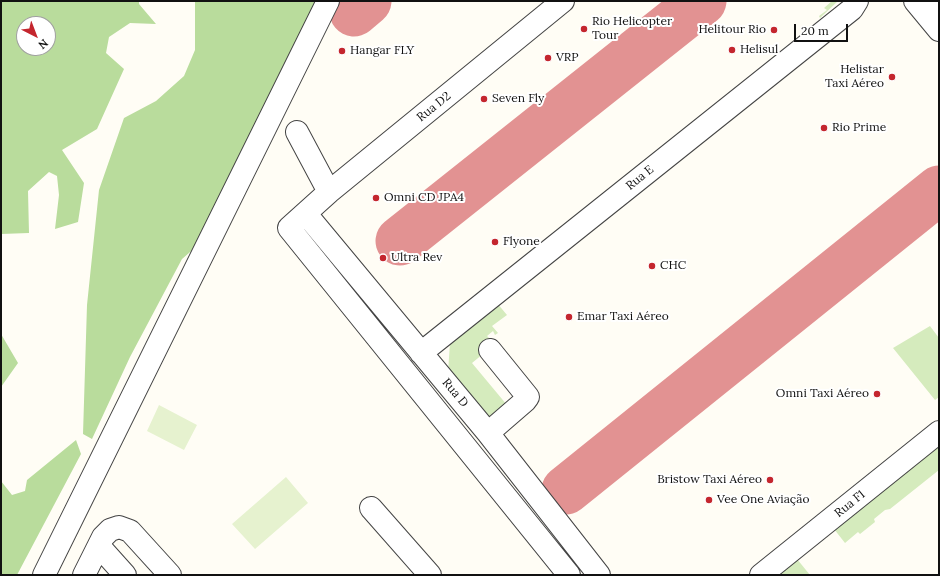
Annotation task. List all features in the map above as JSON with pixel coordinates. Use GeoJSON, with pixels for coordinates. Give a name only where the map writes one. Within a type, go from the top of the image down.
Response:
{"type":"FeatureCollection","features":[{"type":"Feature","properties":{"kind":"lane"},"geometry":{"type":"LineString","coordinates":[[44,575],[328,1]]}},
{"type":"Feature","properties":{"kind":"lane","name":"Rua D2"},"geometry":{"type":"LineString","coordinates":[[563,1],[329,192],[290,228],[569,575]]}},
{"type":"Feature","properties":{"kind":"lane","name":"Rua E"},"geometry":{"type":"LineString","coordinates":[[421,353],[852,9],[857,1]]}},
{"type":"Feature","properties":{"kind":"lane"},"geometry":{"type":"LineString","coordinates":[[915,1],[939,30]]}},
{"type":"Feature","properties":{"kind":"lane"},"geometry":{"type":"LineString","coordinates":[[297,132],[329,192]]}},
{"type":"Feature","properties":{"kind":"lane","name":"Rua D"},"geometry":{"type":"LineString","coordinates":[[306,214],[488,433],[599,575]]}},
{"type":"Feature","properties":{"kind":"lane"},"geometry":{"type":"LineString","coordinates":[[488,433],[528,397],[490,350]]}},
{"type":"Feature","properties":{"kind":"lane","name":"Rua F1"},"geometry":{"type":"LineString","coordinates":[[761,575],[939,432]]}},
{"type":"Feature","properties":{"kind":"lane"},"geometry":{"type":"LineString","coordinates":[[371,508],[430,575]]}},
{"type":"Feature","properties":{"kind":"lane"},"geometry":{"type":"LineString","coordinates":[[84,575],[99,546],[110,530],[119,527],[130,531],[170,575]]}},
{"type":"Feature","properties":{"kind":"lane"},"geometry":{"type":"LineString","coordinates":[[99,546],[125,575]]}},
{"type":"Feature","properties":{"kind":"green space"},"geometry":{"type":"Polygon","coordinates":[[[1,1],[139,1],[139,4],[156,24],[130,23],[109,37],[106,53],[124,69],[97,129],[62,150],[84,183],[78,222],[55,229],[59,195],[57,176],[49,172],[28,191],[29,233],[1,234],[1,1]]]}},
{"type":"Feature","properties":{"kind":"green space"},"geometry":{"type":"Polygon","coordinates":[[[195,1],[322,1],[204,240],[182,259],[130,357],[92,439],[83,434],[87,305],[99,190],[124,118],[156,101],[184,76],[195,50],[195,1]]]}},
{"type":"Feature","properties":{"kind":"green space"},"geometry":{"type":"Polygon","coordinates":[[[832,1],[838,1],[820,18],[819,16],[827,10],[824,8],[832,1]]]}},
{"type":"Feature","properties":{"kind":"green space"},"geometry":{"type":"Polygon","coordinates":[[[497,303],[507,315],[492,326],[498,333],[495,335],[493,331],[487,336],[491,340],[483,354],[472,363],[507,405],[488,423],[448,373],[450,342],[497,303]]]}},
{"type":"Feature","properties":{"kind":"green space"},"geometry":{"type":"Polygon","coordinates":[[[930,326],[939,338],[939,397],[935,400],[893,348],[930,326]]]}},
{"type":"Feature","properties":{"kind":"green space"},"geometry":{"type":"Polygon","coordinates":[[[1,334],[18,363],[1,387],[1,334]]]}},
{"type":"Feature","properties":{"kind":"green space"},"geometry":{"type":"Polygon","coordinates":[[[159,405],[197,425],[184,450],[147,431],[159,405]]]}},
{"type":"Feature","properties":{"kind":"green space"},"geometry":{"type":"Polygon","coordinates":[[[76,440],[81,454],[17,575],[1,575],[1,481],[12,495],[25,491],[27,480],[76,440]]]}},
{"type":"Feature","properties":{"kind":"green space"},"geometry":{"type":"Polygon","coordinates":[[[939,445],[939,470],[890,509],[885,510],[874,519],[875,522],[860,534],[858,532],[845,543],[834,529],[939,445]]]}},
{"type":"Feature","properties":{"kind":"green space"},"geometry":{"type":"Polygon","coordinates":[[[286,477],[308,503],[255,549],[232,524],[286,477]]]}},
{"type":"Feature","properties":{"kind":"green space"},"geometry":{"type":"Polygon","coordinates":[[[797,559],[810,575],[778,575],[797,559]]]}},
{"type":"Feature","properties":{"kind":"taxiway"},"geometry":{"type":"LineString","coordinates":[[354,12],[367,1]]}},
{"type":"Feature","properties":{"kind":"taxiway"},"geometry":{"type":"LineString","coordinates":[[400,241],[702,1]]}},
{"type":"Feature","properties":{"kind":"taxiway"},"geometry":{"type":"LineString","coordinates":[[566,490],[939,190]]}},
{"type":"Feature","properties":{"kind":"place","name":"Rio Helicopter Tour"},"geometry":{"type":"Point","coordinates":[584,29]}},
{"type":"Feature","properties":{"kind":"place","name":"Helitour Rio"},"geometry":{"type":"Point","coordinates":[774,30]}},
{"type":"Feature","properties":{"kind":"place","name":"Helisul"},"geometry":{"type":"Point","coordinates":[732,50]}},
{"type":"Feature","properties":{"kind":"place","name":"Hangar FLY"},"geometry":{"type":"Point","coordinates":[342,51]}},
{"type":"Feature","properties":{"kind":"place","name":"VRP"},"geometry":{"type":"Point","coordinates":[548,58]}},
{"type":"Feature","properties":{"kind":"place","name":"Helistar Taxi Aéreo"},"geometry":{"type":"Point","coordinates":[892,77]}},
{"type":"Feature","properties":{"kind":"place","name":"Seven Fly"},"geometry":{"type":"Point","coordinates":[484,99]}},
{"type":"Feature","properties":{"kind":"place","name":"Rio Prime"},"geometry":{"type":"Point","coordinates":[824,128]}},
{"type":"Feature","properties":{"kind":"place","name":"Omni CD JPA4"},"geometry":{"type":"Point","coordinates":[376,198]}},
{"type":"Feature","properties":{"kind":"place","name":"Flyone"},"geometry":{"type":"Point","coordinates":[495,242]}},
{"type":"Feature","properties":{"kind":"place","name":"Ultra Rev"},"geometry":{"type":"Point","coordinates":[383,258]}},
{"type":"Feature","properties":{"kind":"place","name":"CHC"},"geometry":{"type":"Point","coordinates":[652,266]}},
{"type":"Feature","properties":{"kind":"place","name":"Emar Taxi Aéreo"},"geometry":{"type":"Point","coordinates":[569,317]}},
{"type":"Feature","properties":{"kind":"place","name":"Omni Taxi Aéreo"},"geometry":{"type":"Point","coordinates":[877,394]}},
{"type":"Feature","properties":{"kind":"place","name":"Bristow Taxi Aéreo"},"geometry":{"type":"Point","coordinates":[770,480]}},
{"type":"Feature","properties":{"kind":"place","name":"Vee One Aviação"},"geometry":{"type":"Point","coordinates":[709,500]}}]}
